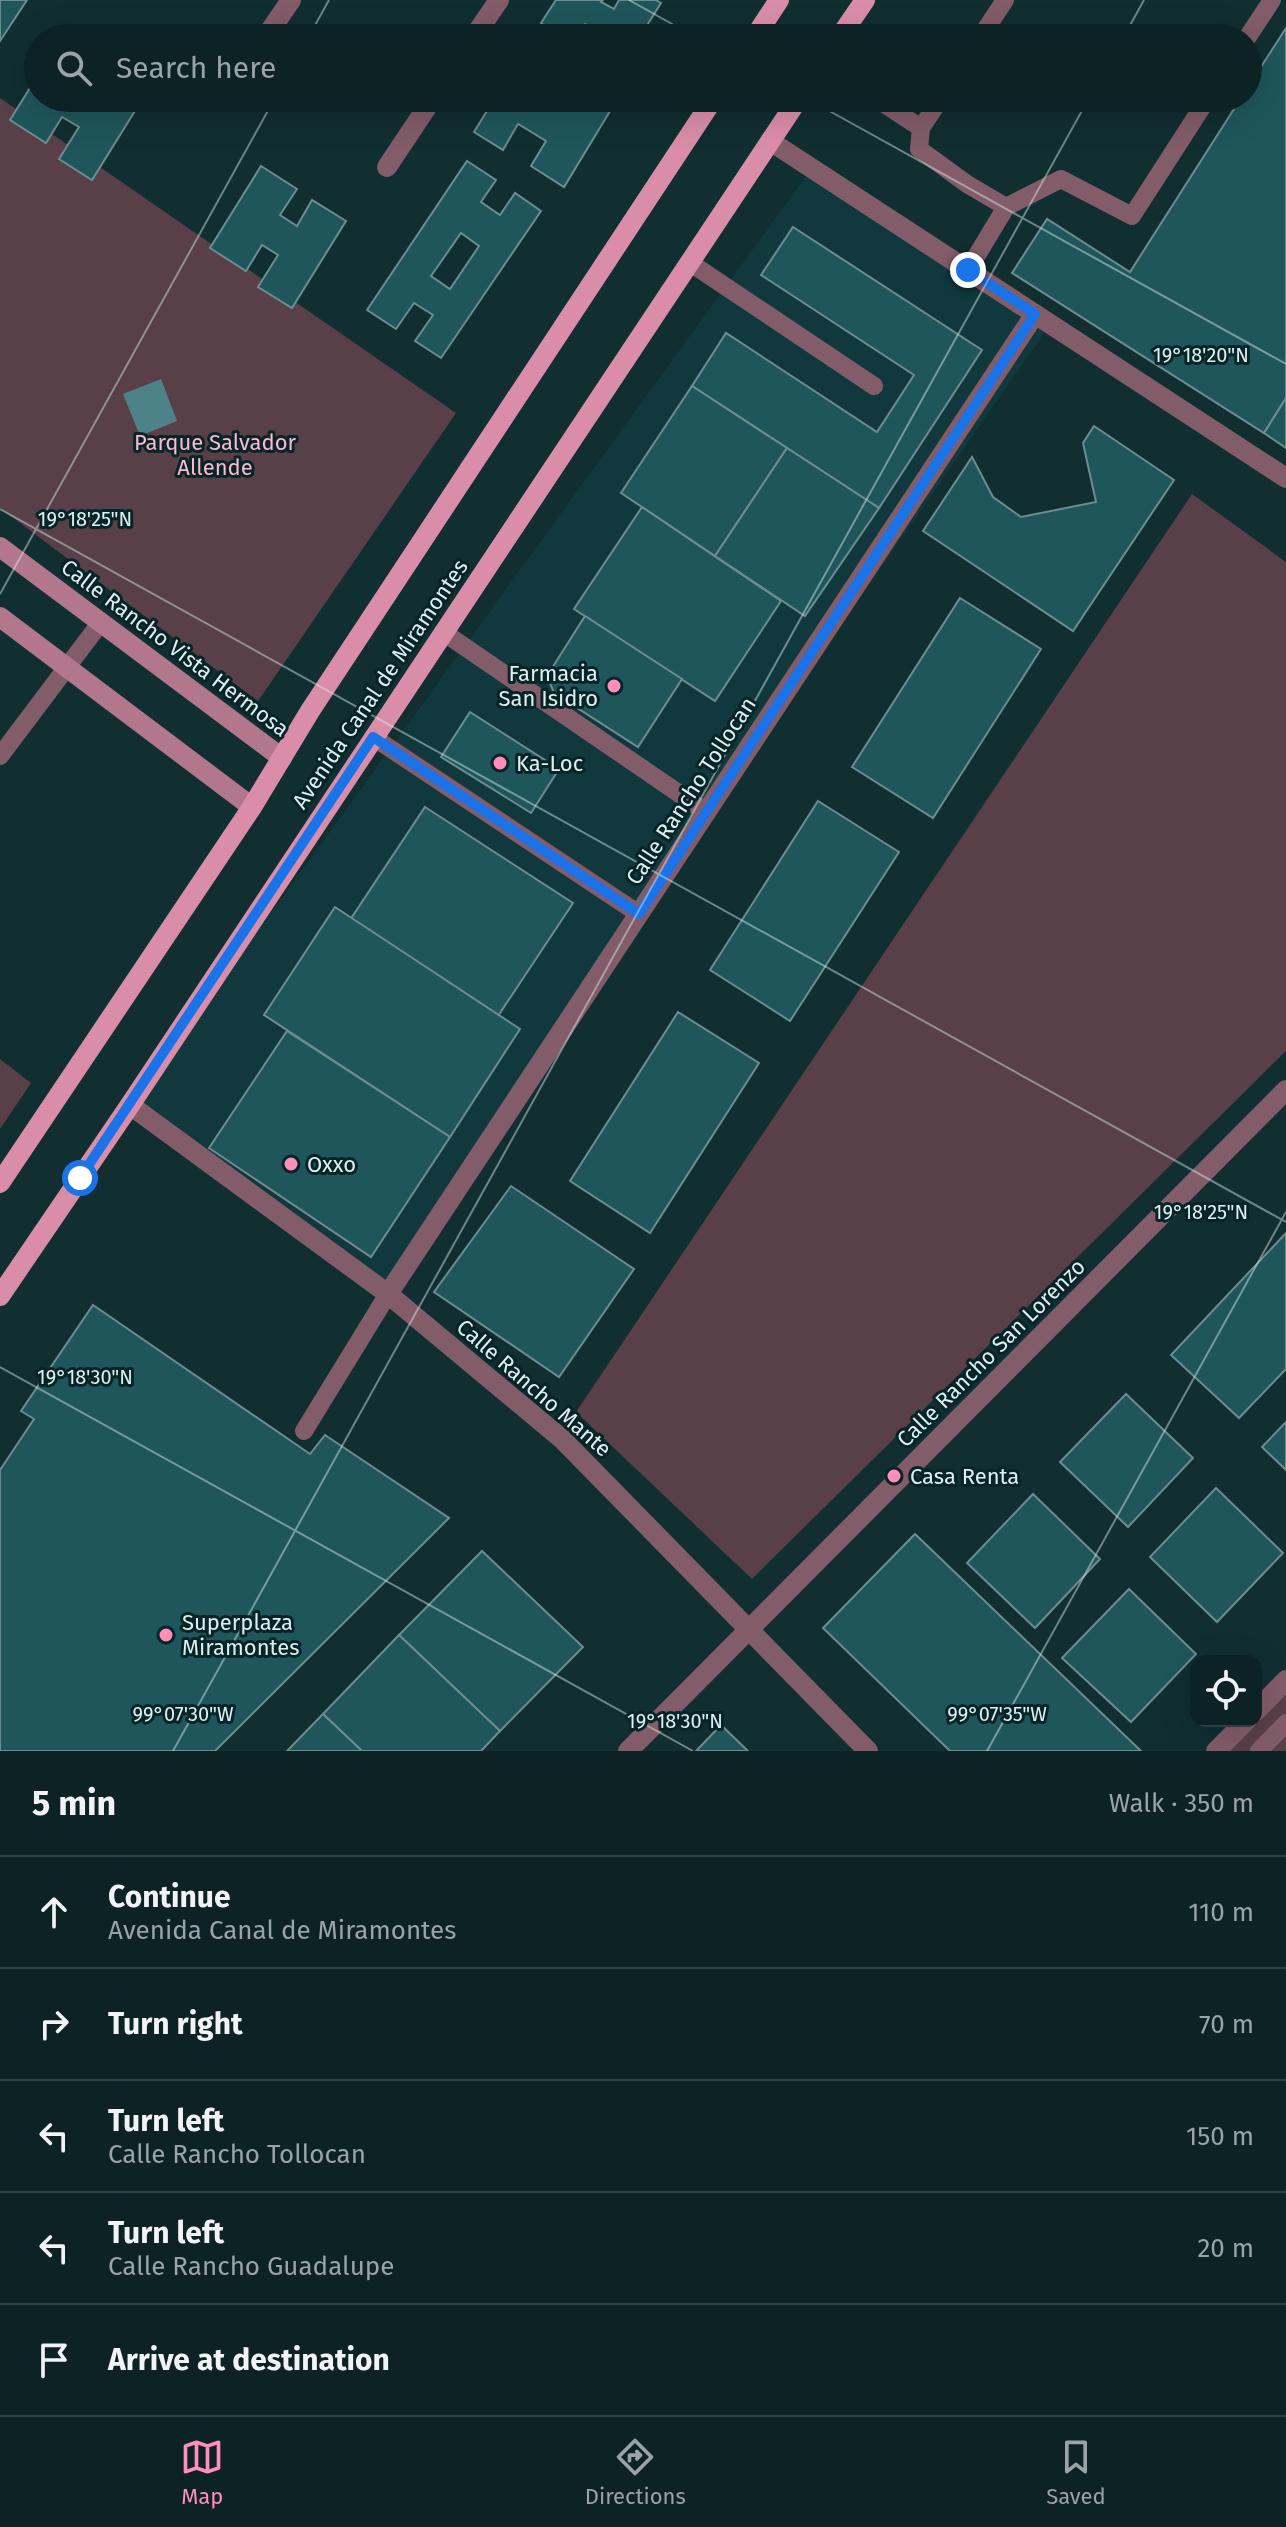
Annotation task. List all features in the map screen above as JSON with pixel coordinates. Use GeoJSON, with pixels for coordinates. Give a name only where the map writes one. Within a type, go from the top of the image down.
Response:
{"type":"FeatureCollection","features":[{"type":"Feature","properties":{"kind":"main road"},"geometry":{"type":"LineString","coordinates":[[763,24],[779,0]]}},
{"type":"Feature","properties":{"kind":"main road"},"geometry":{"type":"LineString","coordinates":[[849,24],[865,0]]}},
{"type":"Feature","properties":{"kind":"main road","name":"Avenida Canal de Miramontes"},"geometry":{"type":"LineString","coordinates":[[0,1183],[252,807],[318,699],[705,112]]}},
{"type":"Feature","properties":{"kind":"main road","name":"Avenida Canal de Miramontes"},"geometry":{"type":"LineString","coordinates":[[0,1296],[790,112]]}},
{"type":"Feature","properties":{"kind":"street"},"geometry":{"type":"LineString","coordinates":[[275,24],[291,0]]}},
{"type":"Feature","properties":{"kind":"street"},"geometry":{"type":"LineString","coordinates":[[483,24],[499,0]]}},
{"type":"Feature","properties":{"kind":"street"},"geometry":{"type":"LineString","coordinates":[[387,167],[424,112]]}},
{"type":"Feature","properties":{"kind":"street"},"geometry":{"type":"LineString","coordinates":[[770,141],[1286,478]]}},
{"type":"Feature","properties":{"kind":"street","name":"Calle Rancho Tollocan"},"geometry":{"type":"LineString","coordinates":[[388,1294],[1035,314]]}},
{"type":"Feature","properties":{"kind":"street","name":"Calle Rancho Vista Hermosa"},"geometry":{"type":"LineString","coordinates":[[0,547],[282,758]]}},
{"type":"Feature","properties":{"kind":"street"},"geometry":{"type":"LineString","coordinates":[[2,622],[67,667],[252,807]]}},
{"type":"Feature","properties":{"kind":"street","name":"Calle Rancho San Lorenzo"},"geometry":{"type":"LineString","coordinates":[[628,1751],[1286,1090]]}},
{"type":"Feature","properties":{"kind":"street","name":"Calle Rancho Mante"},"geometry":{"type":"LineString","coordinates":[[130,1105],[388,1294],[562,1439],[868,1751]]}},
{"type":"Feature","properties":{"kind":"street"},"geometry":{"type":"LineString","coordinates":[[1262,1705],[1286,1680]]}},
{"type":"Feature","properties":{"kind":"street"},"geometry":{"type":"LineString","coordinates":[[1216,1751],[1240,1727]]}},
{"type":"Feature","properties":{"kind":"lane"},"geometry":{"type":"LineString","coordinates":[[989,24],[1005,0]]}},
{"type":"Feature","properties":{"kind":"lane"},"geometry":{"type":"LineString","coordinates":[[1256,24],[1272,0]]}},
{"type":"Feature","properties":{"kind":"lane"},"geometry":{"type":"LineString","coordinates":[[896,112],[921,128]]}},
{"type":"Feature","properties":{"kind":"lane"},"geometry":{"type":"LineString","coordinates":[[932,112],[921,128],[919,149],[967,184],[1006,207]]}},
{"type":"Feature","properties":{"kind":"lane"},"geometry":{"type":"LineString","coordinates":[[968,270],[1006,207],[1061,179],[1132,216],[1199,112]]}},
{"type":"Feature","properties":{"kind":"lane"},"geometry":{"type":"LineString","coordinates":[[689,262],[874,386]]}},
{"type":"Feature","properties":{"kind":"lane"},"geometry":{"type":"LineString","coordinates":[[0,756],[101,622]]}},
{"type":"Feature","properties":{"kind":"lane"},"geometry":{"type":"LineString","coordinates":[[443,632],[706,812]]}},
{"type":"Feature","properties":{"kind":"lane"},"geometry":{"type":"LineString","coordinates":[[373,737],[639,914]]}},
{"type":"Feature","properties":{"kind":"lane"},"geometry":{"type":"LineString","coordinates":[[304,1431],[388,1294]]}},
{"type":"Feature","properties":{"kind":"lane"},"geometry":{"type":"LineString","coordinates":[[1259,1751],[1286,1723]]}},
{"type":"Feature","properties":{"kind":"shaded area"},"geometry":{"type":"Polygon","coordinates":[[[811,169],[1047,329],[378,1291],[130,1107],[811,169]]]}},
{"type":"Feature","properties":{"kind":"shaded area"},"geometry":{"type":"Polygon","coordinates":[[[161,379],[177,421],[140,436],[123,394],[161,379]]]}},
{"type":"Feature","properties":{"kind":"green space","name":"Parque Salvador Allende"},"geometry":{"type":"Polygon","coordinates":[[[0,98],[456,413],[258,701],[0,508],[0,98]]]}},
{"type":"Feature","properties":{"kind":"green space"},"geometry":{"type":"Polygon","coordinates":[[[1192,494],[1286,562],[1286,1051],[752,1579],[576,1412],[1192,494]]]}},
{"type":"Feature","properties":{"kind":"green space"},"geometry":{"type":"Polygon","coordinates":[[[0,1059],[31,1083],[0,1129],[0,1059]]]}},
{"type":"Feature","properties":{"kind":"green space"},"geometry":{"type":"Polygon","coordinates":[[[1286,1691],[1286,1751],[1227,1751],[1251,1727],[1262,1727],[1262,1715],[1286,1691]]]}},
{"type":"Feature","properties":{"kind":"building"},"geometry":{"type":"Polygon","coordinates":[[[0,0],[27,0],[0,41],[0,0]]]}},
{"type":"Feature","properties":{"kind":"building"},"geometry":{"type":"Polygon","coordinates":[[[556,0],[603,0],[601,2],[614,9],[619,0],[656,0],[661,3],[648,24],[541,23],[556,0]]]}},
{"type":"Feature","properties":{"kind":"building"},"geometry":{"type":"Polygon","coordinates":[[[1286,28],[1286,398],[1264,433],[1012,273],[1047,219],[1130,272],[1232,112],[1262,112],[1262,65],[1286,28]]]}},
{"type":"Feature","properties":{"kind":"building"},"geometry":{"type":"Polygon","coordinates":[[[24,98],[24,112],[134,112],[92,180],[59,159],[79,127],[62,117],[46,143],[10,120],[24,98]]]}},
{"type":"Feature","properties":{"kind":"building"},"geometry":{"type":"Polygon","coordinates":[[[486,112],[610,112],[564,187],[531,166],[546,141],[518,124],[503,150],[474,132],[486,112]]]}},
{"type":"Feature","properties":{"kind":"building"},"geometry":{"type":"Polygon","coordinates":[[[467,161],[496,180],[481,202],[500,215],[515,193],[541,211],[441,358],[415,341],[433,315],[414,303],[396,329],[367,310],[467,161]],[[461,233],[431,276],[450,289],[479,246],[461,233]]]}},
{"type":"Feature","properties":{"kind":"building"},"geometry":{"type":"Polygon","coordinates":[[[261,166],[297,189],[280,215],[297,226],[312,200],[346,221],[292,308],[258,287],[278,255],[262,245],[246,271],[210,248],[261,166]]]}},
{"type":"Feature","properties":{"kind":"building"},"geometry":{"type":"Polygon","coordinates":[[[793,227],[982,350],[879,508],[692,386],[726,333],[877,432],[914,375],[761,275],[793,227]]]}},
{"type":"Feature","properties":{"kind":"building"},"geometry":{"type":"Polygon","coordinates":[[[692,386],[787,448],[715,556],[621,493],[692,386]]]}},
{"type":"Feature","properties":{"kind":"building"},"geometry":{"type":"Polygon","coordinates":[[[1286,398],[1286,448],[1264,433],[1286,398]]]}},
{"type":"Feature","properties":{"kind":"building"},"geometry":{"type":"Polygon","coordinates":[[[1094,426],[1174,480],[1073,631],[923,531],[972,457],[993,497],[1021,517],[1096,502],[1083,443],[1094,426]]]}},
{"type":"Feature","properties":{"kind":"building"},"geometry":{"type":"Polygon","coordinates":[[[787,448],[879,508],[805,616],[715,556],[787,448]]]}},
{"type":"Feature","properties":{"kind":"building"},"geometry":{"type":"Polygon","coordinates":[[[642,507],[781,601],[715,701],[574,609],[642,507]]]}},
{"type":"Feature","properties":{"kind":"building"},"geometry":{"type":"Polygon","coordinates":[[[960,598],[1041,649],[933,818],[852,767],[960,598]]]}},
{"type":"Feature","properties":{"kind":"building","name":"Farmacia San Isidro"},"geometry":{"type":"Polygon","coordinates":[[[585,616],[682,679],[638,747],[554,693],[547,676],[585,616]]]}},
{"type":"Feature","properties":{"kind":"building","name":"Ka-Loc"},"geometry":{"type":"Polygon","coordinates":[[[470,712],[559,769],[531,813],[441,757],[470,712]]]}},
{"type":"Feature","properties":{"kind":"building"},"geometry":{"type":"Polygon","coordinates":[[[818,801],[899,852],[790,1021],[710,970],[818,801]]]}},
{"type":"Feature","properties":{"kind":"building"},"geometry":{"type":"Polygon","coordinates":[[[425,807],[573,903],[498,1016],[350,920],[425,807]]]}},
{"type":"Feature","properties":{"kind":"building"},"geometry":{"type":"Polygon","coordinates":[[[335,907],[520,1029],[450,1137],[264,1015],[335,907]]]}},
{"type":"Feature","properties":{"kind":"building"},"geometry":{"type":"Polygon","coordinates":[[[678,1012],[759,1063],[650,1233],[570,1181],[678,1012]]]}},
{"type":"Feature","properties":{"kind":"building"},"geometry":{"type":"Polygon","coordinates":[[[287,1031],[450,1137],[371,1257],[209,1148],[287,1031]]]}},
{"type":"Feature","properties":{"kind":"building"},"geometry":{"type":"Polygon","coordinates":[[[511,1186],[634,1269],[559,1377],[434,1292],[511,1186]]]}},
{"type":"Feature","properties":{"kind":"building"},"geometry":{"type":"Polygon","coordinates":[[[1286,1233],[1286,1369],[1239,1418],[1171,1355],[1286,1233]]]}},
{"type":"Feature","properties":{"kind":"building","name":"Superplaza Miramontes"},"geometry":{"type":"Polygon","coordinates":[[[93,1305],[310,1454],[325,1435],[449,1518],[215,1751],[0,1751],[0,1470],[34,1419],[21,1411],[93,1305]]]}},
{"type":"Feature","properties":{"kind":"building"},"geometry":{"type":"Polygon","coordinates":[[[1126,1394],[1193,1458],[1128,1527],[1060,1462],[1126,1394]]]}},
{"type":"Feature","properties":{"kind":"building"},"geometry":{"type":"Polygon","coordinates":[[[1286,1422],[1286,1470],[1262,1447],[1286,1422]]]}},
{"type":"Feature","properties":{"kind":"building"},"geometry":{"type":"Polygon","coordinates":[[[1216,1488],[1283,1553],[1217,1622],[1150,1557],[1216,1488]]]}},
{"type":"Feature","properties":{"kind":"building"},"geometry":{"type":"Polygon","coordinates":[[[1033,1494],[1100,1559],[1035,1628],[967,1563],[1033,1494]]]}},
{"type":"Feature","properties":{"kind":"building"},"geometry":{"type":"Polygon","coordinates":[[[915,1534],[1141,1751],[950,1751],[823,1628],[915,1534]]]}},
{"type":"Feature","properties":{"kind":"building"},"geometry":{"type":"Polygon","coordinates":[[[482,1551],[583,1647],[500,1731],[399,1635],[482,1551]]]}},
{"type":"Feature","properties":{"kind":"building"},"geometry":{"type":"Polygon","coordinates":[[[1129,1589],[1196,1654],[1190,1655],[1190,1660],[1131,1722],[1062,1658],[1129,1589]]]}},
{"type":"Feature","properties":{"kind":"building"},"geometry":{"type":"Polygon","coordinates":[[[399,1635],[500,1731],[481,1751],[362,1751],[323,1714],[399,1635]]]}},
{"type":"Feature","properties":{"kind":"building"},"geometry":{"type":"Polygon","coordinates":[[[323,1714],[362,1751],[287,1751],[323,1714]]]}},
{"type":"Feature","properties":{"kind":"building"},"geometry":{"type":"Polygon","coordinates":[[[721,1725],[748,1751],[696,1751],[721,1725]]]}},
{"type":"Feature","properties":{"kind":"place","name":"Farmacia San Isidro"},"geometry":{"type":"Point","coordinates":[614,686]}},
{"type":"Feature","properties":{"kind":"place","name":"Ka-Loc"},"geometry":{"type":"Point","coordinates":[500,763]}},
{"type":"Feature","properties":{"kind":"place","name":"Oxxo"},"geometry":{"type":"Point","coordinates":[291,1164]}},
{"type":"Feature","properties":{"kind":"place","name":"Casa Renta"},"geometry":{"type":"Point","coordinates":[894,1476]}},
{"type":"Feature","properties":{"kind":"place","name":"Superplaza Miramontes"},"geometry":{"type":"Point","coordinates":[166,1635]}},
{"type":"Feature","properties":{"kind":"route"},"geometry":{"type":"LineString","coordinates":[[80,1178],[373,737],[639,914],[1035,314],[968,270]]}}]}
